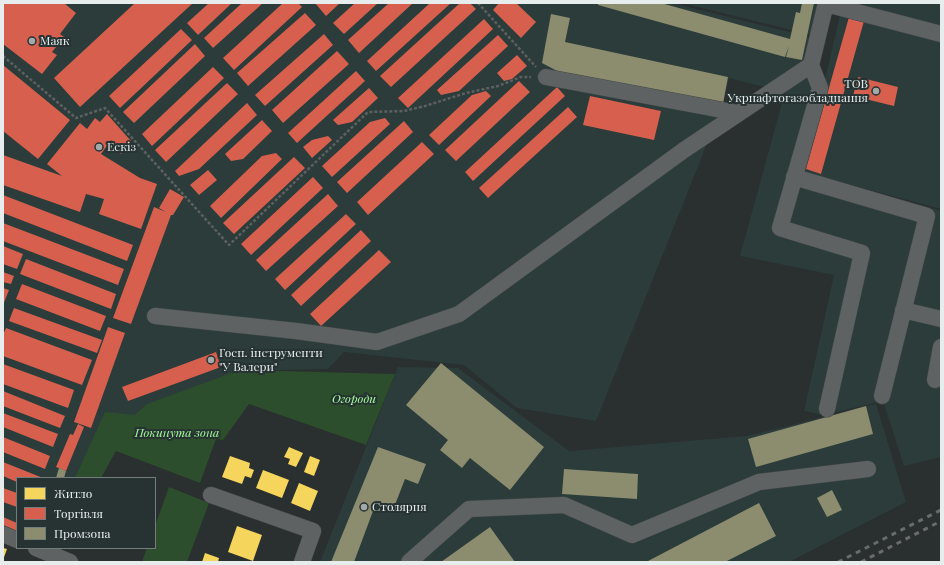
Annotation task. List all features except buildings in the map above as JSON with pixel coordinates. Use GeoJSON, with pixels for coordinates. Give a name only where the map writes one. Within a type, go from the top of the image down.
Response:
{"type":"FeatureCollection","features":[{"type":"Feature","properties":{"kind":"street"},"geometry":{"type":"LineString","coordinates":[[827,409],[862,253],[780,228],[820,88],[811,65],[826,3],[941,34]]}},
{"type":"Feature","properties":{"kind":"street"},"geometry":{"type":"LineString","coordinates":[[155,316],[296,331],[378,342],[459,314],[684,150],[811,65]]}},
{"type":"Feature","properties":{"kind":"street"},"geometry":{"type":"LineString","coordinates":[[546,77],[738,113]]}},
{"type":"Feature","properties":{"kind":"street"},"geometry":{"type":"LineString","coordinates":[[794,177],[927,216],[882,396]]}},
{"type":"Feature","properties":{"kind":"street"},"geometry":{"type":"LineString","coordinates":[[903,310],[941,319]]}},
{"type":"Feature","properties":{"kind":"street"},"geometry":{"type":"LineString","coordinates":[[935,380],[941,348]]}},
{"type":"Feature","properties":{"kind":"street"},"geometry":{"type":"LineString","coordinates":[[409,562],[469,509],[564,505],[632,536],[759,482],[868,469]]}},
{"type":"Feature","properties":{"kind":"street"},"geometry":{"type":"LineString","coordinates":[[211,495],[313,531],[302,562]]}},
{"type":"Feature","properties":{"kind":"street"},"geometry":{"type":"LineString","coordinates":[[3,534],[16,540]]}},
{"type":"Feature","properties":{"kind":"street"},"geometry":{"type":"LineString","coordinates":[[38,549],[70,562]]}},
{"type":"Feature","properties":{"kind":"path"},"geometry":{"type":"LineString","coordinates":[[478,3],[546,77]]}},
{"type":"Feature","properties":{"kind":"path"},"geometry":{"type":"LineString","coordinates":[[3,56],[76,118],[105,108],[229,245],[368,112],[404,111],[466,93],[498,86],[521,77],[546,77]]}},
{"type":"Feature","properties":{"kind":"shaded area","name":"Маяк"},"geometry":{"type":"Polygon","coordinates":[[[3,3],[672,3],[826,41],[785,183],[917,220],[921,205],[941,211],[941,457],[904,466],[883,401],[823,415],[804,411],[834,275],[740,256],[785,92],[729,78],[723,104],[596,421],[517,408],[464,365],[344,352],[328,369],[240,371],[232,374],[78,477],[16,477],[16,534],[3,528],[3,3]]]}},
{"type":"Feature","properties":{"kind":"shaded area"},"geometry":{"type":"Polygon","coordinates":[[[681,3],[819,3],[812,35],[681,3]]]}},
{"type":"Feature","properties":{"kind":"shaded area"},"geometry":{"type":"Polygon","coordinates":[[[843,3],[941,3],[941,209],[803,172],[843,3]]]}},
{"type":"Feature","properties":{"kind":"shaded area"},"geometry":{"type":"Polygon","coordinates":[[[398,367],[458,368],[569,451],[747,436],[876,404],[906,502],[789,562],[320,562],[398,367]]]}},
{"type":"Feature","properties":{"kind":"green space","name":"Покинута зона"},"geometry":{"type":"Polygon","coordinates":[[[240,370],[395,374],[366,445],[249,404],[223,440],[216,439],[200,483],[116,451],[102,477],[75,477],[105,412],[135,415],[147,404],[240,370]]]}},
{"type":"Feature","properties":{"kind":"green space"},"geometry":{"type":"Polygon","coordinates":[[[169,487],[209,503],[187,562],[142,562],[147,549],[156,549],[156,523],[169,487]]]}},
{"type":"Feature","properties":{"kind":"railway"},"geometry":{"type":"LineString","coordinates":[[838,562],[941,510]]}},
{"type":"Feature","properties":{"kind":"railway"},"geometry":{"type":"LineString","coordinates":[[861,562],[941,521]]}},
{"type":"Feature","properties":{"kind":"place","name":"Маяк"},"geometry":{"type":"Point","coordinates":[32,41]}},
{"type":"Feature","properties":{"kind":"place","name":"ТОВ Укрнафтогазобладнання"},"geometry":{"type":"Point","coordinates":[876,91]}},
{"type":"Feature","properties":{"kind":"place","name":"Ескіз"},"geometry":{"type":"Point","coordinates":[99,147]}},
{"type":"Feature","properties":{"kind":"place","name":"Госп. інструменти \"У Валери\""},"geometry":{"type":"Point","coordinates":[211,360]}},
{"type":"Feature","properties":{"kind":"place","name":"Столярня"},"geometry":{"type":"Point","coordinates":[364,507]}},
{"type":"Feature","properties":{"kind":"park label","name":"Огороди"},"geometry":{"type":"Point","coordinates":[354,399]}}]}
